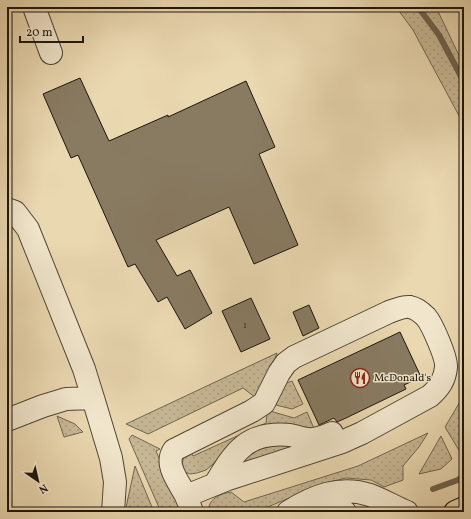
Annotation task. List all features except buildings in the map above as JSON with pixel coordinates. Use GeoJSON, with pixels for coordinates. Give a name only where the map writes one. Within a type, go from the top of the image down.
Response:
{"type":"FeatureCollection","features":[{"type":"Feature","properties":{"kind":"main road"},"geometry":{"type":"LineString","coordinates":[[455,512],[464,508]]}},
{"type":"Feature","properties":{"kind":"lane"},"geometry":{"type":"LineString","coordinates":[[34,7],[52,53]]}},
{"type":"Feature","properties":{"kind":"lane"},"geometry":{"type":"LineString","coordinates":[[7,209],[15,212],[28,230],[84,369],[112,464],[115,482],[113,512]]}},
{"type":"Feature","properties":{"kind":"lane"},"geometry":{"type":"LineString","coordinates":[[410,307],[425,316],[430,323],[445,356],[447,366],[444,378],[438,389],[426,398],[362,433],[342,442],[215,484],[189,504],[171,469],[171,454],[174,450],[252,411],[264,403],[279,373],[286,363],[294,357],[400,308],[410,307]]}},
{"type":"Feature","properties":{"kind":"lane"},"geometry":{"type":"LineString","coordinates":[[215,484],[230,460],[239,450],[261,436],[274,434],[308,439],[319,438],[413,395],[417,394],[426,398]]}},
{"type":"Feature","properties":{"kind":"lane"},"geometry":{"type":"LineString","coordinates":[[7,420],[66,399],[93,398]]}},
{"type":"Feature","properties":{"kind":"lane"},"geometry":{"type":"LineString","coordinates":[[288,512],[317,496],[342,492],[370,495],[407,512]]}},
{"type":"Feature","properties":{"kind":"lane"},"geometry":{"type":"LineString","coordinates":[[314,512],[323,509],[338,509],[345,512]]}},
{"type":"Feature","properties":{"kind":"shaded area"},"geometry":{"type":"Polygon","coordinates":[[[396,7],[436,7],[464,66],[464,125],[413,30],[396,7]]]}},
{"type":"Feature","properties":{"kind":"shaded area"},"geometry":{"type":"Polygon","coordinates":[[[277,353],[260,401],[243,388],[148,434],[126,424],[277,353]]]}},
{"type":"Feature","properties":{"kind":"shaded area"},"geometry":{"type":"Polygon","coordinates":[[[292,381],[303,404],[292,409],[276,405],[282,385],[292,381]]]}},
{"type":"Feature","properties":{"kind":"shaded area"},"geometry":{"type":"Polygon","coordinates":[[[464,395],[464,445],[460,452],[445,427],[464,395]]]}},
{"type":"Feature","properties":{"kind":"shaded area"},"geometry":{"type":"Polygon","coordinates":[[[270,411],[294,418],[307,412],[315,431],[239,442],[206,470],[190,474],[185,472],[183,460],[190,451],[193,456],[266,423],[267,414],[270,411]]]}},
{"type":"Feature","properties":{"kind":"shaded area"},"geometry":{"type":"Polygon","coordinates":[[[57,416],[75,424],[83,432],[64,437],[57,416]]]}},
{"type":"Feature","properties":{"kind":"shaded area"},"geometry":{"type":"Polygon","coordinates":[[[428,433],[419,447],[403,466],[403,480],[384,487],[371,480],[346,478],[322,484],[256,512],[209,512],[209,507],[212,500],[223,494],[231,492],[244,502],[358,466],[428,433]]]}},
{"type":"Feature","properties":{"kind":"shaded area"},"geometry":{"type":"Polygon","coordinates":[[[132,435],[160,449],[156,451],[180,508],[179,512],[161,512],[129,439],[132,435]]]}},
{"type":"Feature","properties":{"kind":"shaded area"},"geometry":{"type":"Polygon","coordinates":[[[441,436],[452,459],[441,469],[419,474],[441,436]]]}},
{"type":"Feature","properties":{"kind":"shaded area"},"geometry":{"type":"Polygon","coordinates":[[[258,445],[305,446],[242,464],[244,456],[258,445]]]}},
{"type":"Feature","properties":{"kind":"shaded area"},"geometry":{"type":"Polygon","coordinates":[[[135,466],[154,512],[125,512],[135,466]]]}},
{"type":"Feature","properties":{"kind":"waterway"},"geometry":{"type":"LineString","coordinates":[[418,7],[439,35],[464,82]]}},
{"type":"Feature","properties":{"kind":"waterway"},"geometry":{"type":"LineString","coordinates":[[433,489],[458,480],[464,475]]}},
{"type":"Feature","properties":{"kind":"place","name":"McDonald's"},"geometry":{"type":"Point","coordinates":[360,378]}}]}
